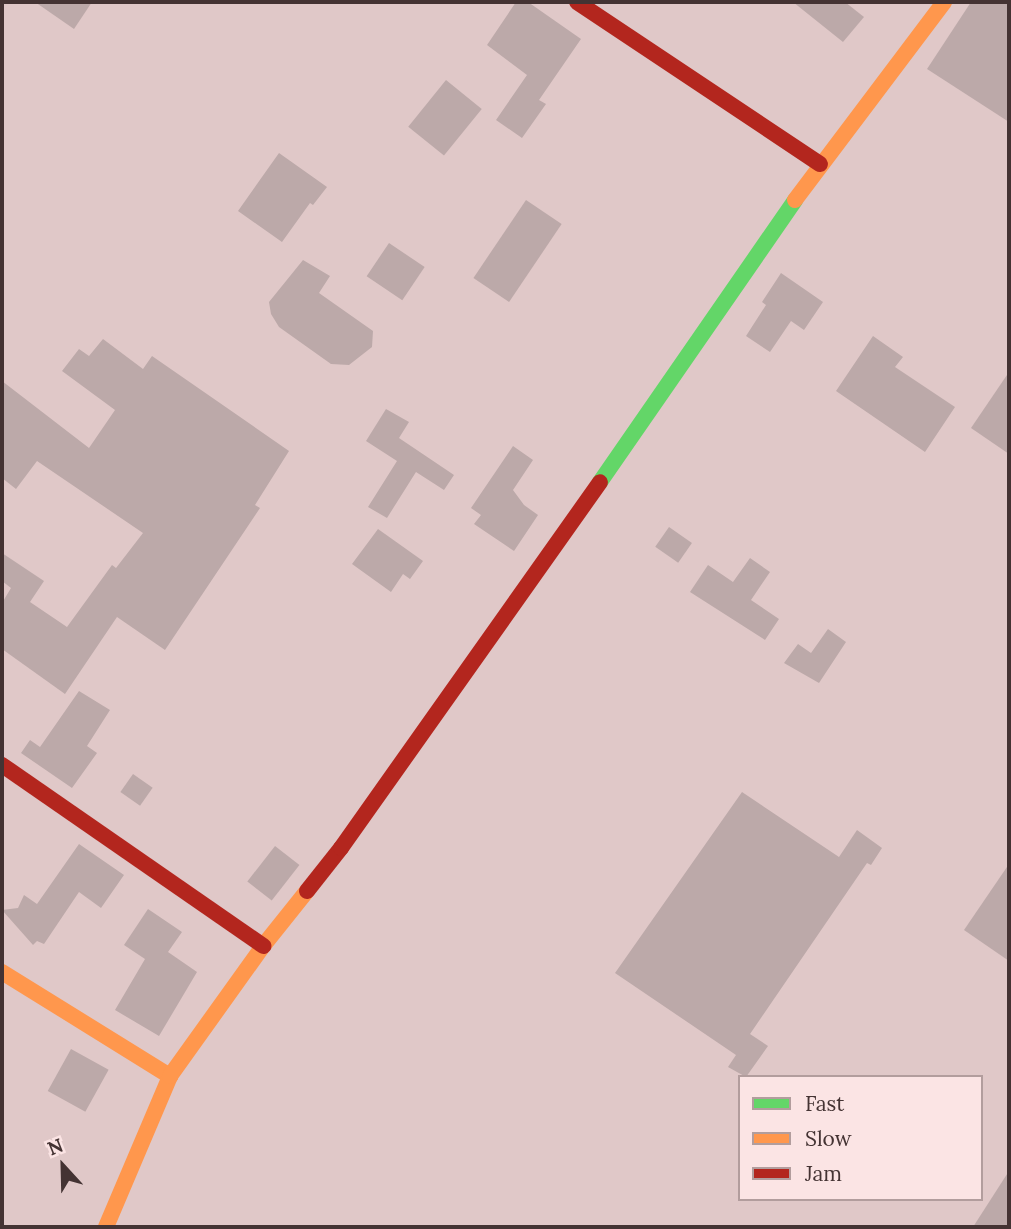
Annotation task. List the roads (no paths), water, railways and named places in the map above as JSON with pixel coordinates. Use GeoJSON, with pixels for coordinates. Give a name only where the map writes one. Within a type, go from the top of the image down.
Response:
{"type":"FeatureCollection","features":[{"type":"Feature","properties":{"kind":"street"},"geometry":{"type":"LineString","coordinates":[[577,2],[820,163]]}},
{"type":"Feature","properties":{"kind":"street"},"geometry":{"type":"LineString","coordinates":[[106,1227],[170,1076],[263,946],[365,814],[628,443],[820,163],[944,2]]}},
{"type":"Feature","properties":{"kind":"street"},"geometry":{"type":"LineString","coordinates":[[2,765],[263,946]]}},
{"type":"Feature","properties":{"kind":"street"},"geometry":{"type":"LineString","coordinates":[[2,972],[170,1076]]}}]}
